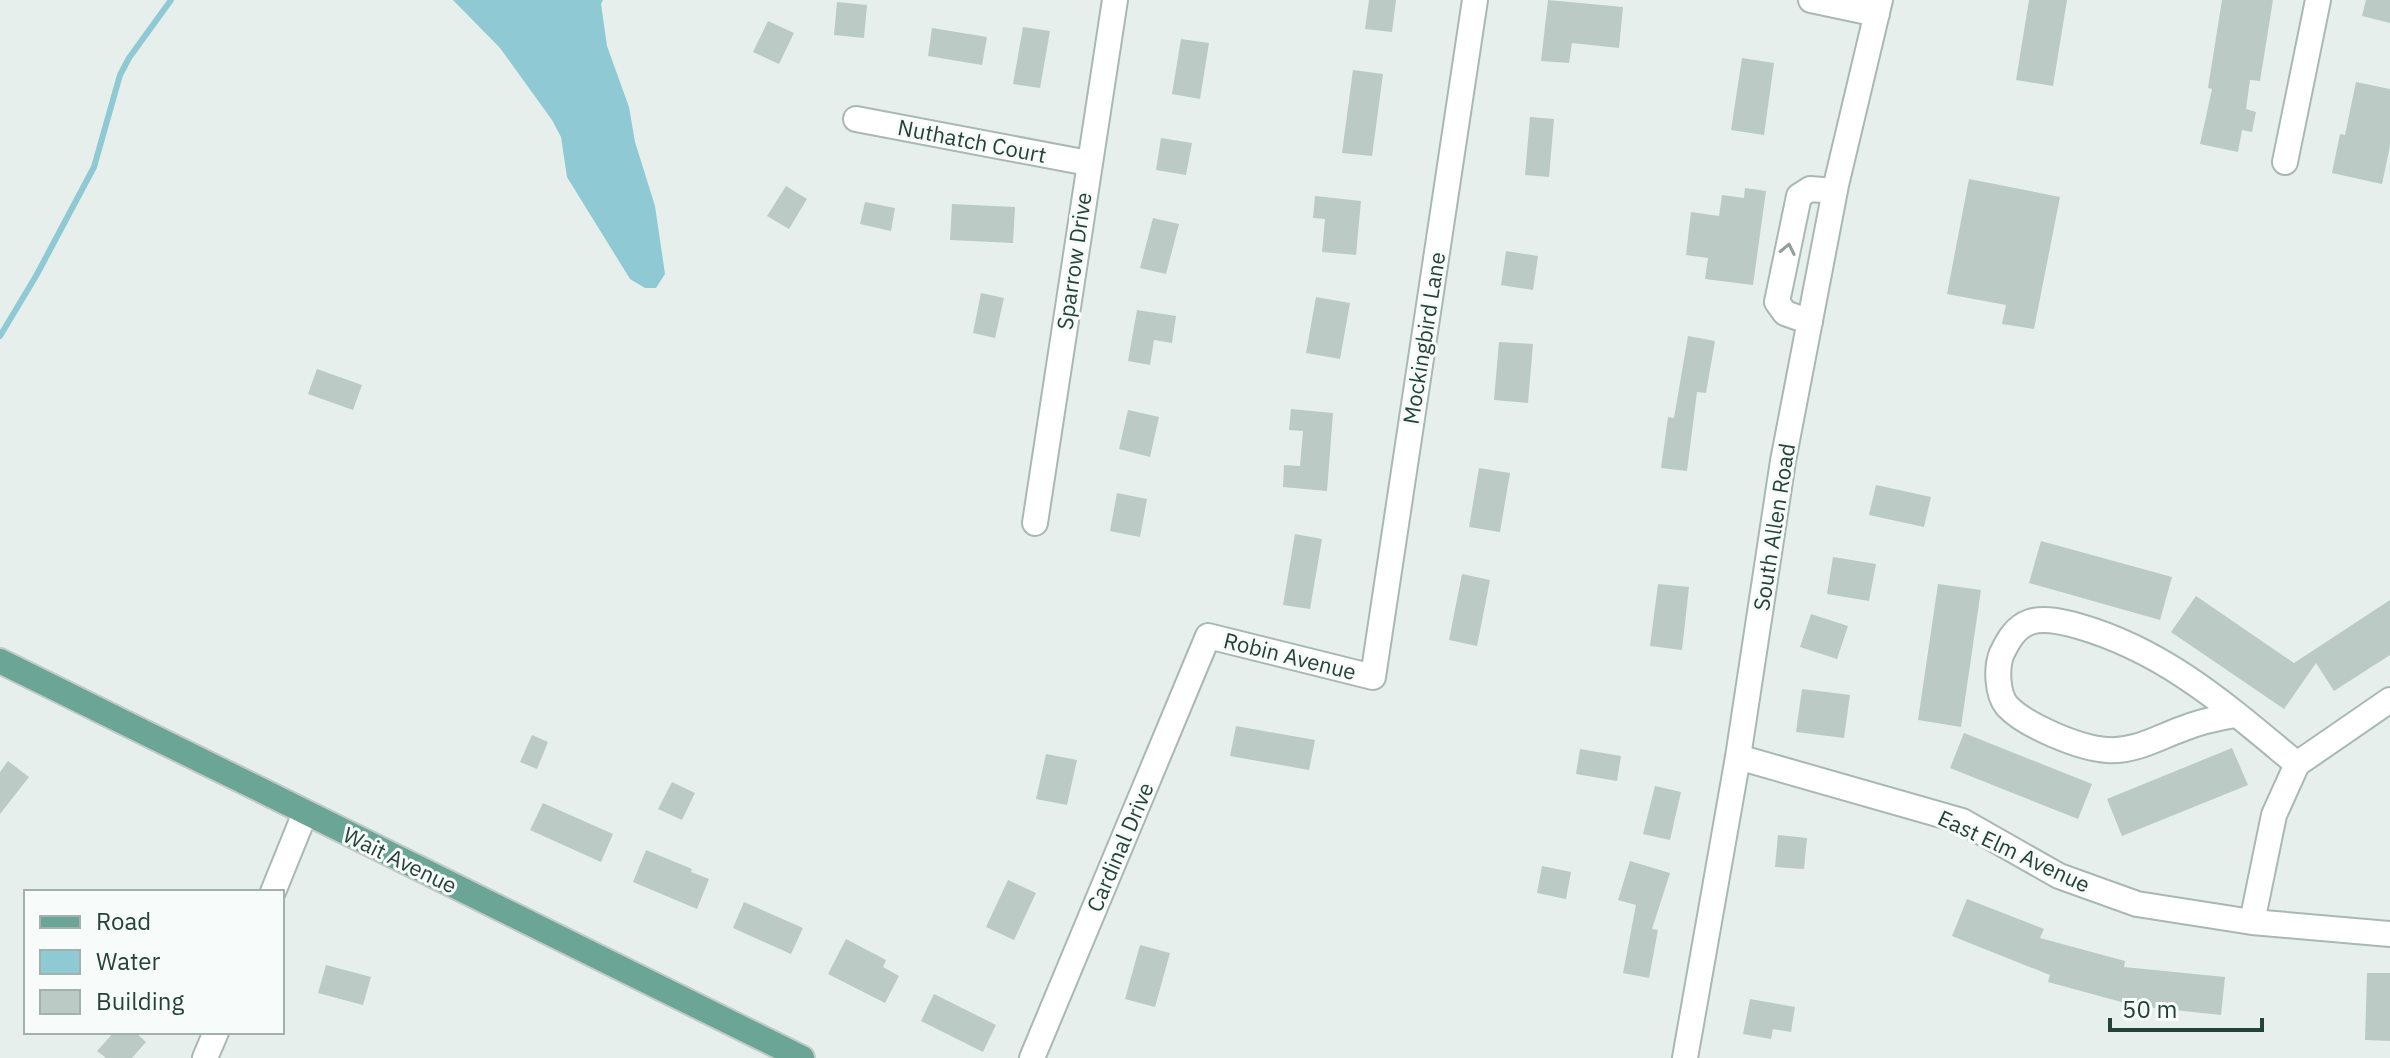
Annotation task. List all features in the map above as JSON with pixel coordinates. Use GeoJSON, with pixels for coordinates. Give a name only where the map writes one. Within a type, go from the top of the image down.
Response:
{"type":"FeatureCollection","features":[{"type":"Feature","properties":{"kind":"main road","name":"Wait Avenue"},"geometry":{"type":"LineString","coordinates":[[0,661],[802,1058]]}},
{"type":"Feature","properties":{"kind":"street","name":"Sparrow Drive"},"geometry":{"type":"LineString","coordinates":[[1035,523],[1115,0]]}},
{"type":"Feature","properties":{"kind":"street","name":"Mockingbird Lane"},"geometry":{"type":"LineString","coordinates":[[1373,677],[1475,0]]}},
{"type":"Feature","properties":{"kind":"street"},"geometry":{"type":"LineString","coordinates":[[1811,0],[1878,7]]}},
{"type":"Feature","properties":{"kind":"street"},"geometry":{"type":"LineString","coordinates":[[2285,162],[2318,0]]}},
{"type":"Feature","properties":{"kind":"street","name":"South Allen Road"},"geometry":{"type":"LineString","coordinates":[[1685,1058],[1738,757],[1783,461],[1835,191],[1878,7]]}},
{"type":"Feature","properties":{"kind":"street","name":"Nuthatch Court"},"geometry":{"type":"LineString","coordinates":[[856,119],[1088,163]]}},
{"type":"Feature","properties":{"kind":"street"},"geometry":{"type":"LineString","coordinates":[[1810,322],[1785,313],[1777,302],[1799,196],[1810,189],[1835,191]]}},
{"type":"Feature","properties":{"kind":"street"},"geometry":{"type":"LineString","coordinates":[[2235,715],[2197,724],[2128,749],[2105,750],[2078,744],[2024,719],[2005,703],[1999,683],[2000,659],[2010,636],[2030,622],[2058,621],[2100,632],[2144,650],[2178,670],[2235,715],[2297,764]]}},
{"type":"Feature","properties":{"kind":"street","name":"Robin Avenue"},"geometry":{"type":"LineString","coordinates":[[1208,636],[1373,677]]}},
{"type":"Feature","properties":{"kind":"street","name":"Cardinal Drive"},"geometry":{"type":"LineString","coordinates":[[1032,1058],[1208,636]]}},
{"type":"Feature","properties":{"kind":"street"},"geometry":{"type":"LineString","coordinates":[[2252,922],[2274,815],[2297,764],[2390,700]]}},
{"type":"Feature","properties":{"kind":"street","name":"East Elm Avenue"},"geometry":{"type":"LineString","coordinates":[[1738,757],[1962,821],[2059,876],[2137,904],[2252,922],[2390,934]]}},
{"type":"Feature","properties":{"kind":"street"},"geometry":{"type":"LineString","coordinates":[[274,890],[305,813]]}},
{"type":"Feature","properties":{"kind":"street"},"geometry":{"type":"LineString","coordinates":[[205,1058],[215,1034]]}},
{"type":"Feature","properties":{"kind":"water"},"geometry":{"type":"Polygon","coordinates":[[[453,0],[603,0],[607,46],[629,107],[635,142],[655,206],[665,274],[656,288],[645,288],[630,279],[567,177],[561,137],[552,120],[500,48],[453,0]]]}},
{"type":"Feature","properties":{"kind":"building"},"geometry":{"type":"Polygon","coordinates":[[[1369,0],[1396,0],[1392,32],[1365,29],[1369,0]]]}},
{"type":"Feature","properties":{"kind":"building"},"geometry":{"type":"Polygon","coordinates":[[[1548,0],[1623,7],[1619,48],[1572,43],[1569,63],[1541,61],[1548,0]]]}},
{"type":"Feature","properties":{"kind":"building"},"geometry":{"type":"Polygon","coordinates":[[[2029,0],[2067,0],[2053,86],[2016,80],[2029,0]]]}},
{"type":"Feature","properties":{"kind":"building"},"geometry":{"type":"Polygon","coordinates":[[[2222,0],[2273,0],[2260,81],[2250,80],[2246,109],[2256,112],[2252,132],[2242,130],[2238,152],[2200,144],[2212,89],[2208,88],[2222,0]]]}},
{"type":"Feature","properties":{"kind":"building"},"geometry":{"type":"Polygon","coordinates":[[[2366,0],[2390,0],[2390,23],[2362,16],[2366,0]]]}},
{"type":"Feature","properties":{"kind":"building"},"geometry":{"type":"Polygon","coordinates":[[[837,2],[867,5],[864,38],[834,35],[837,2]]]}},
{"type":"Feature","properties":{"kind":"building"},"geometry":{"type":"Polygon","coordinates":[[[768,21],[794,33],[779,64],[753,52],[768,21]]]}},
{"type":"Feature","properties":{"kind":"building"},"geometry":{"type":"Polygon","coordinates":[[[1023,27],[1050,31],[1040,88],[1013,84],[1023,27]]]}},
{"type":"Feature","properties":{"kind":"building"},"geometry":{"type":"Polygon","coordinates":[[[932,28],[987,37],[982,65],[928,56],[932,28]]]}},
{"type":"Feature","properties":{"kind":"building"},"geometry":{"type":"Polygon","coordinates":[[[1181,39],[1209,43],[1200,99],[1172,94],[1181,39]]]}},
{"type":"Feature","properties":{"kind":"building"},"geometry":{"type":"Polygon","coordinates":[[[1742,58],[1774,63],[1764,135],[1731,130],[1742,58]]]}},
{"type":"Feature","properties":{"kind":"building"},"geometry":{"type":"Polygon","coordinates":[[[1353,70],[1383,74],[1372,156],[1342,153],[1353,70]]]}},
{"type":"Feature","properties":{"kind":"building"},"geometry":{"type":"Polygon","coordinates":[[[2356,82],[2390,89],[2390,146],[2382,184],[2332,173],[2340,134],[2345,135],[2356,82]]]}},
{"type":"Feature","properties":{"kind":"building"},"geometry":{"type":"Polygon","coordinates":[[[1530,117],[1554,119],[1549,177],[1525,175],[1530,117]]]}},
{"type":"Feature","properties":{"kind":"building"},"geometry":{"type":"Polygon","coordinates":[[[1161,138],[1192,143],[1186,175],[1156,170],[1161,138]]]}},
{"type":"Feature","properties":{"kind":"building"},"geometry":{"type":"Polygon","coordinates":[[[1969,179],[2060,197],[2034,329],[2002,324],[2006,305],[1947,294],[1969,179]]]}},
{"type":"Feature","properties":{"kind":"building"},"geometry":{"type":"Polygon","coordinates":[[[786,186],[807,199],[789,229],[767,216],[786,186]]]}},
{"type":"Feature","properties":{"kind":"building"},"geometry":{"type":"Polygon","coordinates":[[[1745,188],[1766,191],[1753,285],[1705,279],[1708,258],[1686,255],[1691,212],[1719,216],[1722,195],[1744,198],[1745,188]]]}},
{"type":"Feature","properties":{"kind":"building"},"geometry":{"type":"Polygon","coordinates":[[[1315,196],[1361,201],[1356,255],[1322,252],[1325,219],[1313,218],[1315,196]]]}},
{"type":"Feature","properties":{"kind":"building"},"geometry":{"type":"Polygon","coordinates":[[[865,202],[895,208],[891,231],[860,224],[865,202]]]}},
{"type":"Feature","properties":{"kind":"building"},"geometry":{"type":"Polygon","coordinates":[[[952,204],[1015,207],[1013,243],[950,240],[952,204]]]}},
{"type":"Feature","properties":{"kind":"building"},"geometry":{"type":"Polygon","coordinates":[[[1153,218],[1179,224],[1166,274],[1140,268],[1153,218]]]}},
{"type":"Feature","properties":{"kind":"building"},"geometry":{"type":"Polygon","coordinates":[[[1506,251],[1538,256],[1533,290],[1501,285],[1506,251]]]}},
{"type":"Feature","properties":{"kind":"building"},"geometry":{"type":"Polygon","coordinates":[[[981,293],[1004,298],[995,338],[973,333],[981,293]]]}},
{"type":"Feature","properties":{"kind":"building"},"geometry":{"type":"Polygon","coordinates":[[[1316,297],[1350,303],[1340,359],[1306,353],[1316,297]]]}},
{"type":"Feature","properties":{"kind":"building"},"geometry":{"type":"Polygon","coordinates":[[[1137,310],[1176,316],[1172,343],[1154,340],[1150,365],[1128,361],[1137,310]]]}},
{"type":"Feature","properties":{"kind":"building"},"geometry":{"type":"Polygon","coordinates":[[[1688,336],[1715,341],[1706,393],[1697,392],[1687,471],[1661,468],[1668,417],[1674,418],[1688,336]]]}},
{"type":"Feature","properties":{"kind":"building"},"geometry":{"type":"Polygon","coordinates":[[[1499,342],[1533,344],[1528,403],[1494,400],[1499,342]]]}},
{"type":"Feature","properties":{"kind":"building"},"geometry":{"type":"Polygon","coordinates":[[[317,369],[362,385],[353,410],[308,394],[317,369]]]}},
{"type":"Feature","properties":{"kind":"building"},"geometry":{"type":"Polygon","coordinates":[[[1291,409],[1333,413],[1327,491],[1283,487],[1284,465],[1300,466],[1303,431],[1289,430],[1291,409]]]}},
{"type":"Feature","properties":{"kind":"building"},"geometry":{"type":"Polygon","coordinates":[[[1128,410],[1159,417],[1150,457],[1119,449],[1128,410]]]}},
{"type":"Feature","properties":{"kind":"building"},"geometry":{"type":"Polygon","coordinates":[[[1479,468],[1510,473],[1500,532],[1469,527],[1479,468]]]}},
{"type":"Feature","properties":{"kind":"building"},"geometry":{"type":"Polygon","coordinates":[[[1876,485],[1931,497],[1924,527],[1869,515],[1876,485]]]}},
{"type":"Feature","properties":{"kind":"building"},"geometry":{"type":"Polygon","coordinates":[[[1117,493],[1147,499],[1140,537],[1110,531],[1117,493]]]}},
{"type":"Feature","properties":{"kind":"building"},"geometry":{"type":"Polygon","coordinates":[[[1295,534],[1322,539],[1310,609],[1283,605],[1295,534]]]}},
{"type":"Feature","properties":{"kind":"building"},"geometry":{"type":"Polygon","coordinates":[[[2041,541],[2172,577],[2160,620],[2029,583],[2041,541]]]}},
{"type":"Feature","properties":{"kind":"building"},"geometry":{"type":"Polygon","coordinates":[[[1833,557],[1876,564],[1869,601],[1827,594],[1833,557]]]}},
{"type":"Feature","properties":{"kind":"building"},"geometry":{"type":"Polygon","coordinates":[[[1462,574],[1490,580],[1477,646],[1449,640],[1462,574]]]}},
{"type":"Feature","properties":{"kind":"building"},"geometry":{"type":"Polygon","coordinates":[[[1658,584],[1689,587],[1682,650],[1650,646],[1658,584]]]}},
{"type":"Feature","properties":{"kind":"building"},"geometry":{"type":"Polygon","coordinates":[[[1938,584],[1981,590],[1961,727],[1918,720],[1938,584]]]}},
{"type":"Feature","properties":{"kind":"building"},"geometry":{"type":"Polygon","coordinates":[[[2196,596],[2294,663],[2390,600],[2390,655],[2334,691],[2316,663],[2284,709],[2171,632],[2196,596]]]}},
{"type":"Feature","properties":{"kind":"building"},"geometry":{"type":"Polygon","coordinates":[[[1811,614],[1848,626],[1837,659],[1800,647],[1811,614]]]}},
{"type":"Feature","properties":{"kind":"building"},"geometry":{"type":"Polygon","coordinates":[[[1802,689],[1850,695],[1844,738],[1796,732],[1802,689]]]}},
{"type":"Feature","properties":{"kind":"building"},"geometry":{"type":"Polygon","coordinates":[[[1236,726],[1315,740],[1309,770],[1230,756],[1236,726]]]}},
{"type":"Feature","properties":{"kind":"building"},"geometry":{"type":"Polygon","coordinates":[[[1964,733],[2092,784],[2078,819],[1950,768],[1964,733]]]}},
{"type":"Feature","properties":{"kind":"building"},"geometry":{"type":"Polygon","coordinates":[[[532,735],[548,742],[537,769],[520,762],[532,735]]]}},
{"type":"Feature","properties":{"kind":"building"},"geometry":{"type":"Polygon","coordinates":[[[2232,748],[2248,785],[2122,836],[2107,799],[2232,748]]]}},
{"type":"Feature","properties":{"kind":"building"},"geometry":{"type":"Polygon","coordinates":[[[1580,749],[1621,756],[1617,781],[1576,774],[1580,749]]]}},
{"type":"Feature","properties":{"kind":"building"},"geometry":{"type":"Polygon","coordinates":[[[1046,754],[1077,760],[1067,805],[1036,799],[1046,754]]]}},
{"type":"Feature","properties":{"kind":"building"},"geometry":{"type":"Polygon","coordinates":[[[8,761],[29,777],[0,814],[0,772],[8,761]]]}},
{"type":"Feature","properties":{"kind":"building"},"geometry":{"type":"Polygon","coordinates":[[[672,782],[695,793],[682,820],[658,809],[672,782]]]}},
{"type":"Feature","properties":{"kind":"building"},"geometry":{"type":"Polygon","coordinates":[[[1655,786],[1681,792],[1670,840],[1643,834],[1655,786]]]}},
{"type":"Feature","properties":{"kind":"building"},"geometry":{"type":"Polygon","coordinates":[[[543,803],[613,834],[601,862],[530,830],[543,803]]]}},
{"type":"Feature","properties":{"kind":"building"},"geometry":{"type":"Polygon","coordinates":[[[1778,835],[1807,838],[1804,869],[1775,867],[1778,835]]]}},
{"type":"Feature","properties":{"kind":"building"},"geometry":{"type":"Polygon","coordinates":[[[646,850],[709,879],[697,909],[633,882],[646,850]]]}},
{"type":"Feature","properties":{"kind":"building"},"geometry":{"type":"Polygon","coordinates":[[[1630,861],[1670,873],[1652,929],[1658,930],[1649,978],[1623,973],[1636,905],[1618,900],[1630,861]]]}},
{"type":"Feature","properties":{"kind":"building"},"geometry":{"type":"Polygon","coordinates":[[[1542,866],[1571,872],[1566,899],[1537,893],[1542,866]]]}},
{"type":"Feature","properties":{"kind":"building"},"geometry":{"type":"Polygon","coordinates":[[[1008,880],[1036,893],[1014,940],[986,927],[1008,880]]]}},
{"type":"Feature","properties":{"kind":"building"},"geometry":{"type":"Polygon","coordinates":[[[1967,899],[2044,929],[2040,938],[2125,961],[2124,967],[2225,977],[2221,1015],[2136,1006],[2048,982],[2050,975],[1952,936],[1967,899]]]}},
{"type":"Feature","properties":{"kind":"building"},"geometry":{"type":"Polygon","coordinates":[[[744,902],[803,928],[791,954],[733,928],[744,902]]]}},
{"type":"Feature","properties":{"kind":"building"},"geometry":{"type":"Polygon","coordinates":[[[846,939],[886,960],[883,967],[899,976],[885,1003],[828,974],[846,939]]]}},
{"type":"Feature","properties":{"kind":"building"},"geometry":{"type":"Polygon","coordinates":[[[1140,945],[1170,953],[1155,1007],[1125,999],[1140,945]]]}},
{"type":"Feature","properties":{"kind":"building"},"geometry":{"type":"Polygon","coordinates":[[[326,965],[371,977],[363,1005],[318,993],[326,965]]]}},
{"type":"Feature","properties":{"kind":"building"},"geometry":{"type":"Polygon","coordinates":[[[2367,973],[2390,973],[2390,1041],[2365,1040],[2367,973]]]}},
{"type":"Feature","properties":{"kind":"building"},"geometry":{"type":"Polygon","coordinates":[[[934,994],[996,1025],[983,1052],[921,1021],[934,994]]]}},
{"type":"Feature","properties":{"kind":"building"},"geometry":{"type":"Polygon","coordinates":[[[1750,999],[1795,1007],[1791,1032],[1773,1029],[1771,1039],[1743,1034],[1750,999]]]}},
{"type":"Feature","properties":{"kind":"building"},"geometry":{"type":"Polygon","coordinates":[[[112,1034],[137,1034],[146,1042],[132,1058],[106,1058],[97,1051],[112,1034]]]}},
{"type":"Feature","properties":{"kind":"waterway"},"geometry":{"type":"LineString","coordinates":[[0,336],[94,167],[120,75],[171,0]]}}]}
